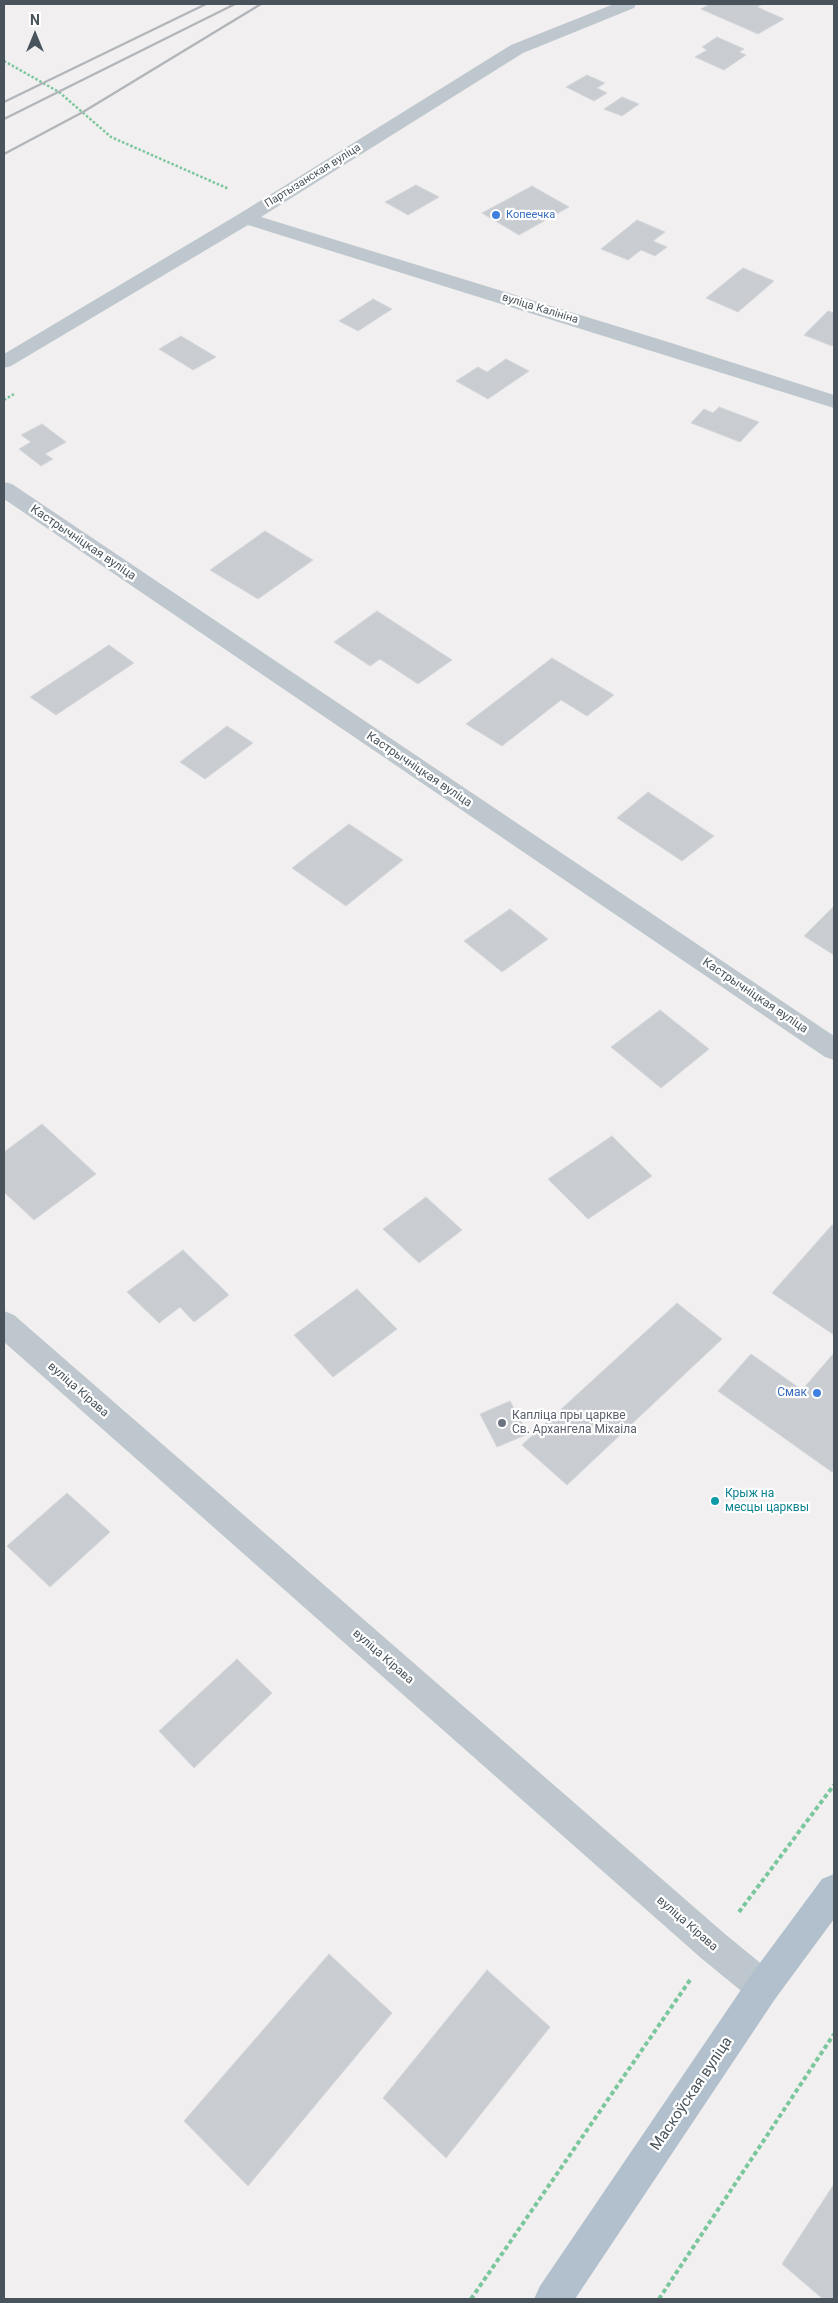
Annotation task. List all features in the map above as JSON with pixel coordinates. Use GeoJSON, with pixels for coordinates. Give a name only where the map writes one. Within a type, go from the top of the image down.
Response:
{"type":"FeatureCollection","features":[{"type":"Feature","properties":{"kind":"main road","name":"Маскоўская вуліца"},"geometry":{"type":"LineString","coordinates":[[553,2299],[763,1987],[834,1891]]}},
{"type":"Feature","properties":{"kind":"street","name":"Партызанская вуліца"},"geometry":{"type":"LineString","coordinates":[[4,362],[246,218],[517,49],[628,4]]}},
{"type":"Feature","properties":{"kind":"street","name":"вуліца Калініна"},"geometry":{"type":"LineString","coordinates":[[246,218],[658,345],[834,402]]}},
{"type":"Feature","properties":{"kind":"street","name":"Кастрычніцкая вуліца"},"geometry":{"type":"LineString","coordinates":[[4,490],[834,1050]]}},
{"type":"Feature","properties":{"kind":"street","name":"вуліца Кірава"},"geometry":{"type":"LineString","coordinates":[[4,1324],[713,1946],[763,1987]]}},
{"type":"Feature","properties":{"kind":"path"},"geometry":{"type":"LineString","coordinates":[[4,61],[58,92],[111,137],[267,205]]}},
{"type":"Feature","properties":{"kind":"path"},"geometry":{"type":"LineString","coordinates":[[471,2299],[713,1946],[834,1785]]}},
{"type":"Feature","properties":{"kind":"path"},"geometry":{"type":"LineString","coordinates":[[659,2299],[834,2034]]}},
{"type":"Feature","properties":{"kind":"building"},"geometry":{"type":"Polygon","coordinates":[[[710,4],[763,4],[757,7],[784,19],[758,34],[701,9],[710,4]]]}},
{"type":"Feature","properties":{"kind":"building"},"geometry":{"type":"Polygon","coordinates":[[[717,37],[744,49],[739,52],[746,55],[724,70],[695,57],[707,50],[702,47],[717,37]]]}},
{"type":"Feature","properties":{"kind":"building"},"geometry":{"type":"Polygon","coordinates":[[[587,75],[605,83],[597,88],[607,93],[594,101],[566,87],[587,75]]]}},
{"type":"Feature","properties":{"kind":"building"},"geometry":{"type":"Polygon","coordinates":[[[622,97],[639,104],[622,116],[604,109],[622,97]]]}},
{"type":"Feature","properties":{"kind":"building"},"geometry":{"type":"Polygon","coordinates":[[[416,185],[439,197],[408,215],[385,202],[416,185]]]}},
{"type":"Feature","properties":{"kind":"building"},"geometry":{"type":"Polygon","coordinates":[[[532,186],[569,207],[519,235],[482,213],[532,186]]]}},
{"type":"Feature","properties":{"kind":"building"},"geometry":{"type":"Polygon","coordinates":[[[637,220],[665,232],[653,241],[667,247],[655,256],[641,250],[628,260],[601,249],[637,220]]]}},
{"type":"Feature","properties":{"kind":"building"},"geometry":{"type":"Polygon","coordinates":[[[743,268],[774,281],[738,312],[706,298],[743,268]]]}},
{"type":"Feature","properties":{"kind":"building"},"geometry":{"type":"Polygon","coordinates":[[[373,299],[392,309],[358,331],[339,321],[373,299]]]}},
{"type":"Feature","properties":{"kind":"building"},"geometry":{"type":"Polygon","coordinates":[[[828,311],[834,313],[834,344],[832,346],[804,335],[828,311]]]}},
{"type":"Feature","properties":{"kind":"building"},"geometry":{"type":"Polygon","coordinates":[[[181,336],[216,357],[193,370],[159,349],[181,336]]]}},
{"type":"Feature","properties":{"kind":"building"},"geometry":{"type":"Polygon","coordinates":[[[506,359],[529,371],[488,399],[456,381],[478,367],[487,372],[506,359]]]}},
{"type":"Feature","properties":{"kind":"building"},"geometry":{"type":"Polygon","coordinates":[[[719,407],[759,422],[740,442],[691,423],[704,409],[713,413],[719,407]]]}},
{"type":"Feature","properties":{"kind":"building"},"geometry":{"type":"Polygon","coordinates":[[[42,424],[66,442],[45,454],[53,459],[41,466],[19,449],[31,442],[21,435],[42,424]]]}},
{"type":"Feature","properties":{"kind":"building"},"geometry":{"type":"Polygon","coordinates":[[[265,531],[313,560],[258,599],[210,570],[265,531]]]}},
{"type":"Feature","properties":{"kind":"building"},"geometry":{"type":"Polygon","coordinates":[[[377,611],[452,660],[418,684],[380,659],[370,666],[334,642],[377,611]]]}},
{"type":"Feature","properties":{"kind":"building"},"geometry":{"type":"Polygon","coordinates":[[[109,645],[134,663],[56,715],[30,697],[109,645]]]}},
{"type":"Feature","properties":{"kind":"building"},"geometry":{"type":"Polygon","coordinates":[[[552,658],[614,695],[587,716],[561,700],[502,746],[466,724],[552,658]]]}},
{"type":"Feature","properties":{"kind":"building"},"geometry":{"type":"Polygon","coordinates":[[[227,726],[253,743],[205,779],[180,762],[227,726]]]}},
{"type":"Feature","properties":{"kind":"building"},"geometry":{"type":"Polygon","coordinates":[[[648,792],[714,836],[682,861],[617,818],[648,792]]]}},
{"type":"Feature","properties":{"kind":"building"},"geometry":{"type":"Polygon","coordinates":[[[349,824],[403,860],[346,906],[292,868],[349,824]]]}},
{"type":"Feature","properties":{"kind":"building"},"geometry":{"type":"Polygon","coordinates":[[[834,906],[834,955],[804,936],[834,906]]]}},
{"type":"Feature","properties":{"kind":"building"},"geometry":{"type":"Polygon","coordinates":[[[510,909],[548,939],[502,972],[464,941],[510,909]]]}},
{"type":"Feature","properties":{"kind":"building"},"geometry":{"type":"Polygon","coordinates":[[[660,1010],[709,1049],[661,1088],[611,1047],[660,1010]]]}},
{"type":"Feature","properties":{"kind":"building"},"geometry":{"type":"Polygon","coordinates":[[[42,1124],[96,1174],[34,1220],[4,1192],[4,1152],[42,1124]]]}},
{"type":"Feature","properties":{"kind":"building"},"geometry":{"type":"Polygon","coordinates":[[[612,1136],[652,1176],[588,1219],[548,1179],[612,1136]]]}},
{"type":"Feature","properties":{"kind":"building"},"geometry":{"type":"Polygon","coordinates":[[[426,1197],[462,1230],[419,1263],[383,1229],[426,1197]]]}},
{"type":"Feature","properties":{"kind":"building"},"geometry":{"type":"Polygon","coordinates":[[[832,1225],[834,1227],[834,1335],[772,1293],[832,1225]]]}},
{"type":"Feature","properties":{"kind":"building"},"geometry":{"type":"Polygon","coordinates":[[[183,1250],[229,1295],[194,1322],[180,1307],[159,1323],[127,1292],[183,1250]]]}},
{"type":"Feature","properties":{"kind":"building"},"geometry":{"type":"Polygon","coordinates":[[[357,1289],[397,1329],[333,1377],[294,1335],[357,1289]]]}},
{"type":"Feature","properties":{"kind":"building"},"geometry":{"type":"Polygon","coordinates":[[[677,1303],[722,1339],[567,1485],[522,1445],[677,1303]]]}},
{"type":"Feature","properties":{"kind":"building"},"geometry":{"type":"Polygon","coordinates":[[[834,1353],[834,1469],[832,1472],[718,1391],[751,1354],[802,1390],[834,1353]]]}},
{"type":"Feature","properties":{"kind":"building"},"geometry":{"type":"Polygon","coordinates":[[[510,1401],[528,1434],[497,1447],[480,1414],[510,1401]]]}},
{"type":"Feature","properties":{"kind":"building"},"geometry":{"type":"Polygon","coordinates":[[[67,1493],[110,1532],[50,1587],[7,1546],[67,1493]]]}},
{"type":"Feature","properties":{"kind":"building"},"geometry":{"type":"Polygon","coordinates":[[[237,1659],[272,1693],[194,1768],[159,1731],[237,1659]]]}},
{"type":"Feature","properties":{"kind":"building"},"geometry":{"type":"Polygon","coordinates":[[[329,1954],[392,2013],[248,2186],[184,2121],[329,1954]]]}},
{"type":"Feature","properties":{"kind":"building"},"geometry":{"type":"Polygon","coordinates":[[[487,1970],[550,2027],[446,2158],[383,2098],[487,1970]]]}},
{"type":"Feature","properties":{"kind":"building"},"geometry":{"type":"Polygon","coordinates":[[[834,2184],[834,2299],[823,2299],[782,2264],[834,2184]]]}},
{"type":"Feature","properties":{"kind":"railway"},"geometry":{"type":"LineString","coordinates":[[4,102],[206,4]]}},
{"type":"Feature","properties":{"kind":"railway"},"geometry":{"type":"LineString","coordinates":[[4,119],[235,4]]}},
{"type":"Feature","properties":{"kind":"railway"},"geometry":{"type":"LineString","coordinates":[[4,154],[83,112],[261,4]]}},
{"type":"Feature","properties":{"kind":"place","name":"Копеечка"},"geometry":{"type":"Point","coordinates":[496,215]}},
{"type":"Feature","properties":{"kind":"place","name":"Смак"},"geometry":{"type":"Point","coordinates":[817,1393]}},
{"type":"Feature","properties":{"kind":"place","name":"Капліца пры царкве Св. Архангела Міхаіла"},"geometry":{"type":"Point","coordinates":[502,1423]}},
{"type":"Feature","properties":{"kind":"place","name":"Крыж на месцы царквы"},"geometry":{"type":"Point","coordinates":[715,1501]}}]}
